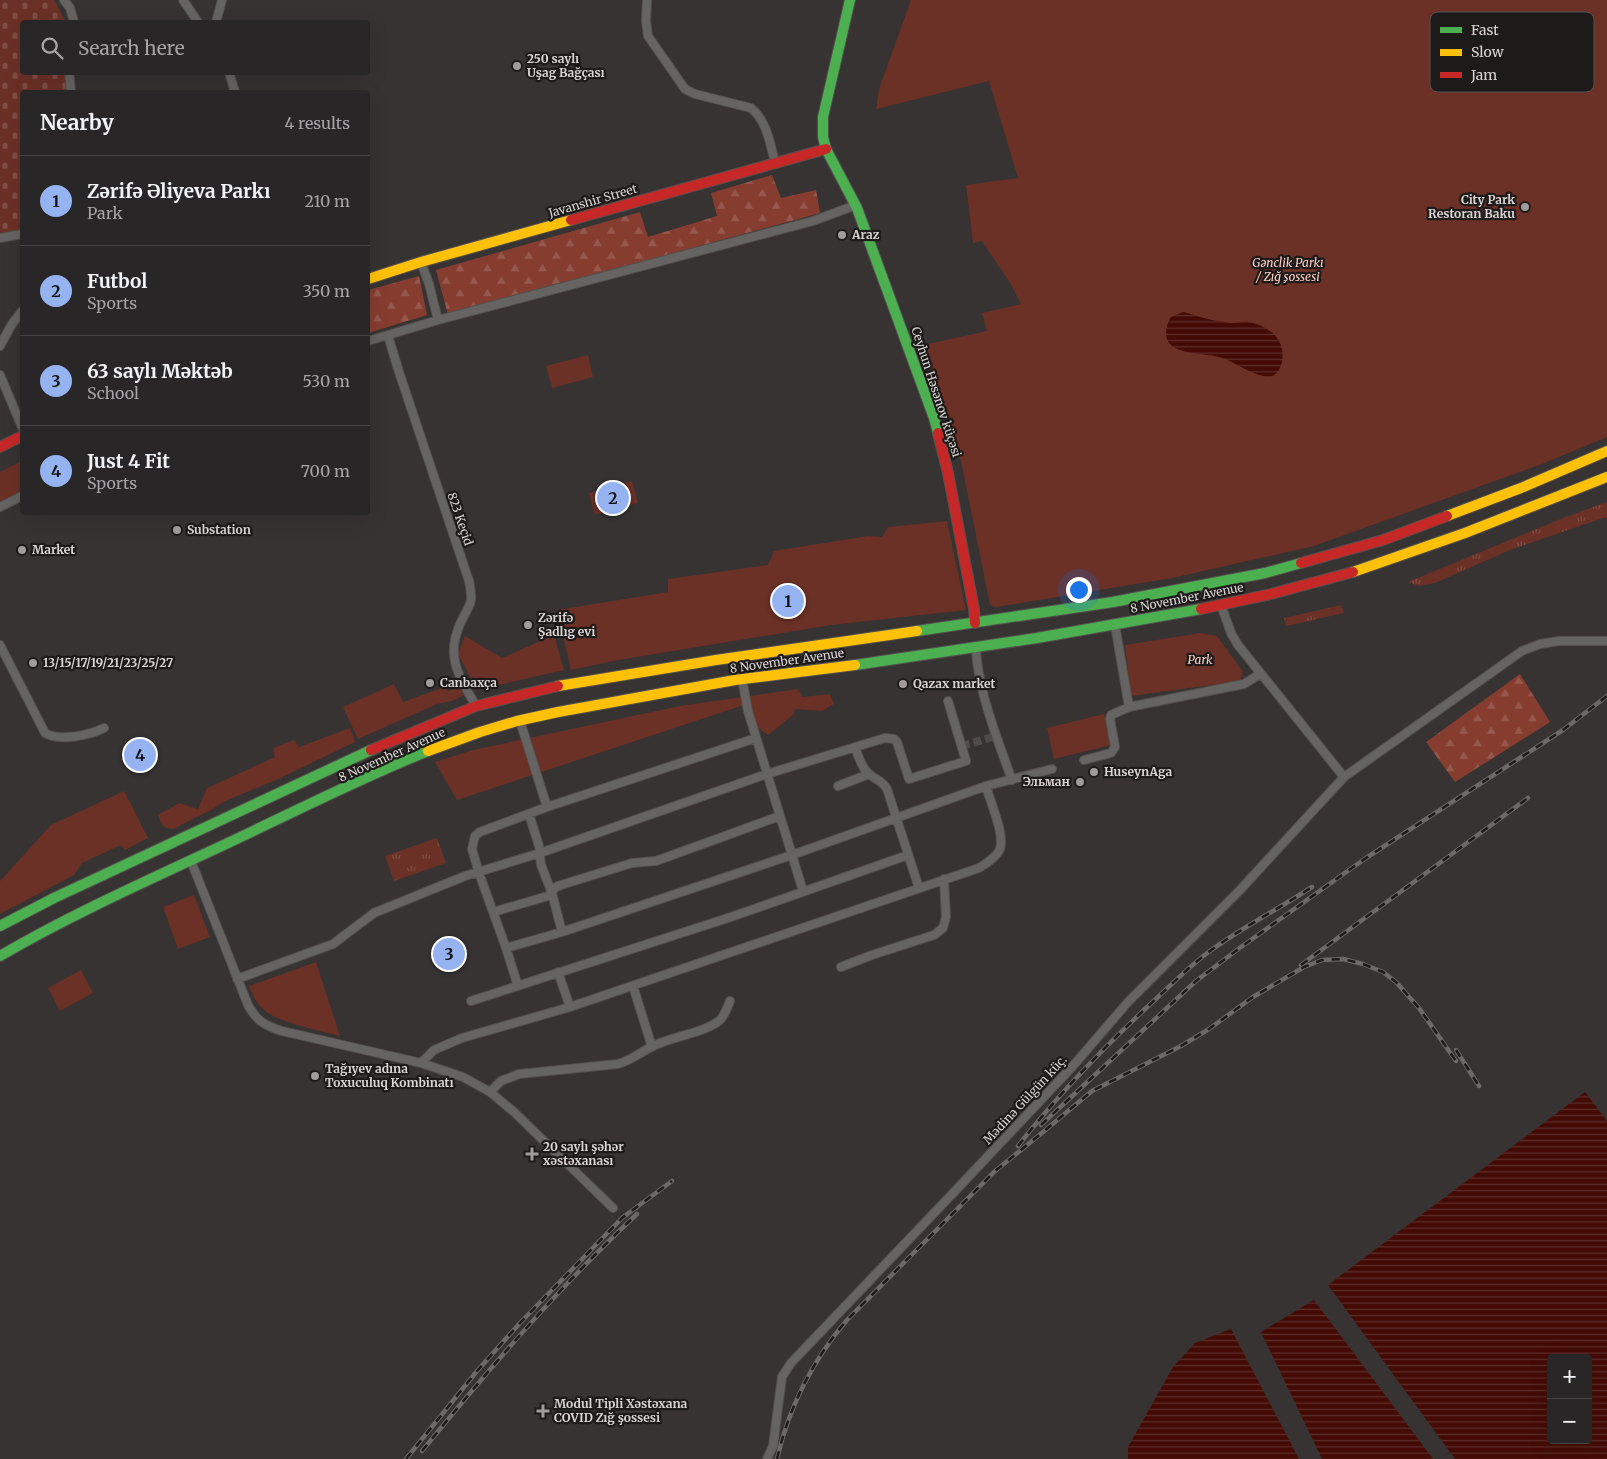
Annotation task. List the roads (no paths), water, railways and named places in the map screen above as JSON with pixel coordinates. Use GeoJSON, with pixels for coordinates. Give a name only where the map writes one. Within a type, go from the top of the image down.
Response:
{"type":"FeatureCollection","features":[{"type":"Feature","properties":{"kind":"main road"},"geometry":{"type":"LineString","coordinates":[[826,149],[822,127],[850,0]]}},
{"type":"Feature","properties":{"kind":"main road","name":"Javanshir Street"},"geometry":{"type":"LineString","coordinates":[[370,278],[421,262],[826,149]]}},
{"type":"Feature","properties":{"kind":"main road","name":"Ceyhun Həsənov küçəsi"},"geometry":{"type":"LineString","coordinates":[[826,149],[856,205],[900,322],[940,440],[954,499],[974,608],[976,635]]}},
{"type":"Feature","properties":{"kind":"main road"},"geometry":{"type":"LineString","coordinates":[[0,447],[20,437]]}},
{"type":"Feature","properties":{"kind":"main road","name":"8 November Avenue"},"geometry":{"type":"LineString","coordinates":[[0,956],[64,921],[322,799],[443,745],[520,721],[565,710],[976,635],[1113,602],[1217,584],[1310,561],[1384,540],[1521,488],[1607,451]]}},
{"type":"Feature","properties":{"kind":"main road","name":"8 November Avenue"},"geometry":{"type":"LineString","coordinates":[[0,926],[54,898],[386,743],[476,706],[600,679],[716,660],[976,635],[1115,625],[1221,605],[1314,583],[1390,561],[1527,510],[1607,477]]}},
{"type":"Feature","properties":{"kind":"street"},"geometry":{"type":"LineString","coordinates":[[64,0],[70,8],[73,20]]}},
{"type":"Feature","properties":{"kind":"street"},"geometry":{"type":"LineString","coordinates":[[183,0],[197,20]]}},
{"type":"Feature","properties":{"kind":"street"},"geometry":{"type":"LineString","coordinates":[[217,20],[222,0]]}},
{"type":"Feature","properties":{"kind":"street"},"geometry":{"type":"LineString","coordinates":[[648,0],[646,21],[648,36],[686,89],[695,94],[751,108],[763,121],[775,163]]}},
{"type":"Feature","properties":{"kind":"street"},"geometry":{"type":"LineString","coordinates":[[69,75],[71,90]]}},
{"type":"Feature","properties":{"kind":"street"},"geometry":{"type":"LineString","coordinates":[[230,75],[234,90]]}},
{"type":"Feature","properties":{"kind":"street"},"geometry":{"type":"LineString","coordinates":[[370,341],[438,320],[813,221],[856,205]]}},
{"type":"Feature","properties":{"kind":"street"},"geometry":{"type":"LineString","coordinates":[[0,238],[20,234]]}},
{"type":"Feature","properties":{"kind":"street"},"geometry":{"type":"LineString","coordinates":[[421,262],[438,320]]}},
{"type":"Feature","properties":{"kind":"street"},"geometry":{"type":"LineString","coordinates":[[0,346],[20,314]]}},
{"type":"Feature","properties":{"kind":"street","name":"823 Keçid"},"geometry":{"type":"LineString","coordinates":[[388,336],[470,581],[471,604],[459,627],[453,653],[458,674],[476,706]]}},
{"type":"Feature","properties":{"kind":"street"},"geometry":{"type":"LineString","coordinates":[[0,375],[20,421]]}},
{"type":"Feature","properties":{"kind":"street"},"geometry":{"type":"LineString","coordinates":[[0,506],[20,497]]}},
{"type":"Feature","properties":{"kind":"street"},"geometry":{"type":"LineString","coordinates":[[1221,605],[1231,633],[1260,674],[1344,778]]}},
{"type":"Feature","properties":{"kind":"street"},"geometry":{"type":"LineString","coordinates":[[1115,625],[1128,707]]}},
{"type":"Feature","properties":{"kind":"street"},"geometry":{"type":"LineString","coordinates":[[976,635],[980,680],[996,736],[1012,780]]}},
{"type":"Feature","properties":{"kind":"street","name":"Mədinə Gülgün küç."},"geometry":{"type":"LineString","coordinates":[[767,1459],[773,1446],[782,1377],[791,1363],[970,1176],[1072,1066],[1128,1002],[1240,890],[1344,778],[1522,651],[1540,644],[1559,641],[1607,640]]}},
{"type":"Feature","properties":{"kind":"street"},"geometry":{"type":"LineString","coordinates":[[0,645],[45,733],[55,737],[87,736],[104,728]]}},
{"type":"Feature","properties":{"kind":"street"},"geometry":{"type":"LineString","coordinates":[[1084,760],[1111,753],[1114,750],[1111,715],[1128,707],[1244,684],[1260,674]]}},
{"type":"Feature","properties":{"kind":"street"},"geometry":{"type":"LineString","coordinates":[[742,679],[748,711],[803,891]]}},
{"type":"Feature","properties":{"kind":"street"},"geometry":{"type":"LineString","coordinates":[[238,979],[333,944],[374,913],[465,876],[540,854],[767,774],[855,747],[885,738],[894,739],[897,742],[909,779],[966,760],[948,701]]}},
{"type":"Feature","properties":{"kind":"street"},"geometry":{"type":"LineString","coordinates":[[520,721],[547,808]]}},
{"type":"Feature","properties":{"kind":"street"},"geometry":{"type":"LineString","coordinates":[[518,986],[478,872],[472,849],[475,836],[480,832],[529,814],[756,738]]}},
{"type":"Feature","properties":{"kind":"street"},"geometry":{"type":"LineString","coordinates":[[855,747],[864,769],[883,782],[897,818],[919,888]]}},
{"type":"Feature","properties":{"kind":"street"},"geometry":{"type":"LineString","coordinates":[[506,948],[562,932],[792,855],[986,786],[1052,769]]}},
{"type":"Feature","properties":{"kind":"street"},"geometry":{"type":"LineString","coordinates":[[838,786],[869,774]]}},
{"type":"Feature","properties":{"kind":"street"},"geometry":{"type":"LineString","coordinates":[[422,1062],[434,1050],[462,1038],[570,1007],[984,865],[1000,848],[1000,832],[986,786]]}},
{"type":"Feature","properties":{"kind":"street"},"geometry":{"type":"LineString","coordinates":[[529,814],[539,846],[541,865],[552,893],[562,932]]}},
{"type":"Feature","properties":{"kind":"street"},"geometry":{"type":"LineString","coordinates":[[493,912],[548,896],[556,887],[561,885],[632,863],[656,861],[780,816]]}},
{"type":"Feature","properties":{"kind":"street"},"geometry":{"type":"LineString","coordinates":[[472,1001],[722,920],[908,855]]}},
{"type":"Feature","properties":{"kind":"street"},"geometry":{"type":"LineString","coordinates":[[191,861],[252,1014],[261,1022],[271,1028],[422,1062],[463,1077],[490,1092],[514,1112],[613,1208]]}},
{"type":"Feature","properties":{"kind":"street"},"geometry":{"type":"LineString","coordinates":[[841,967],[939,932],[943,928],[946,917],[944,879]]}},
{"type":"Feature","properties":{"kind":"street"},"geometry":{"type":"LineString","coordinates":[[558,972],[570,1007]]}},
{"type":"Feature","properties":{"kind":"street"},"geometry":{"type":"LineString","coordinates":[[632,986],[652,1046]]}},
{"type":"Feature","properties":{"kind":"street"},"geometry":{"type":"LineString","coordinates":[[490,1092],[501,1081],[518,1074],[618,1064],[632,1060],[652,1046],[710,1026],[719,1021],[723,1017],[730,1001]]}},
{"type":"Feature","properties":{"kind":"tunnel"},"geometry":{"type":"LineString","coordinates":[[962,746],[996,736]]}},
{"type":"Feature","properties":{"kind":"railway"},"geometry":{"type":"LineString","coordinates":[[1041,1125],[1196,981],[1366,858],[1563,730],[1607,696]]}},
{"type":"Feature","properties":{"kind":"railway"},"geometry":{"type":"LineString","coordinates":[[1301,965],[1528,798]]}},
{"type":"Feature","properties":{"kind":"railway"},"geometry":{"type":"LineString","coordinates":[[1018,1146],[1085,1068],[1188,969],[1232,936],[1312,887]]}},
{"type":"Feature","properties":{"kind":"railway"},"geometry":{"type":"LineString","coordinates":[[777,1459],[788,1421],[803,1385],[823,1352],[847,1320],[994,1172],[1092,1091],[1181,1046],[1209,1029],[1253,997],[1304,967],[1322,960],[1343,959],[1383,972],[1396,982],[1419,1008],[1456,1061]]}},
{"type":"Feature","properties":{"kind":"railway"},"geometry":{"type":"LineString","coordinates":[[1456,1050],[1479,1086]]}},
{"type":"Feature","properties":{"kind":"railway"},"geometry":{"type":"LineString","coordinates":[[406,1459],[477,1371],[520,1323],[622,1218],[672,1181]]}},
{"type":"Feature","properties":{"kind":"railway"},"geometry":{"type":"LineString","coordinates":[[422,1451],[552,1299],[637,1214]]}},
{"type":"Feature","properties":{"kind":"place","name":"250 saylı Uşag Bağçası"},"geometry":{"type":"Point","coordinates":[517,66]}},
{"type":"Feature","properties":{"kind":"place","name":"City Park Restoran Baku"},"geometry":{"type":"Point","coordinates":[1525,207]}},
{"type":"Feature","properties":{"kind":"place","name":"Araz"},"geometry":{"type":"Point","coordinates":[842,235]}},
{"type":"Feature","properties":{"kind":"place","name":"Futbol"},"geometry":{"type":"Point","coordinates":[613,498]}},
{"type":"Feature","properties":{"kind":"place","name":"Substation"},"geometry":{"type":"Point","coordinates":[177,530]}},
{"type":"Feature","properties":{"kind":"place","name":"Market"},"geometry":{"type":"Point","coordinates":[22,550]}},
{"type":"Feature","properties":{"kind":"place","name":"Zərifə Əliyeva Parkı"},"geometry":{"type":"Point","coordinates":[788,601]}},
{"type":"Feature","properties":{"kind":"place","name":"Zərifə Şadlıg evi"},"geometry":{"type":"Point","coordinates":[528,625]}},
{"type":"Feature","properties":{"kind":"place","name":"13/15/17/19/21/23/25/27"},"geometry":{"type":"Point","coordinates":[33,663]}},
{"type":"Feature","properties":{"kind":"place","name":"Canbaxça"},"geometry":{"type":"Point","coordinates":[430,683]}},
{"type":"Feature","properties":{"kind":"place","name":"Qazax market"},"geometry":{"type":"Point","coordinates":[903,684]}},
{"type":"Feature","properties":{"kind":"place","name":"Just 4 Fit"},"geometry":{"type":"Point","coordinates":[140,755]}},
{"type":"Feature","properties":{"kind":"place","name":"HuseynAga"},"geometry":{"type":"Point","coordinates":[1094,772]}},
{"type":"Feature","properties":{"kind":"place","name":"Эльман"},"geometry":{"type":"Point","coordinates":[1080,782]}},
{"type":"Feature","properties":{"kind":"place","name":"63 saylı Məktəb"},"geometry":{"type":"Point","coordinates":[449,954]}},
{"type":"Feature","properties":{"kind":"place","name":"Tağıyev adına Toxuculuq Kombinatı"},"geometry":{"type":"Point","coordinates":[315,1076]}},
{"type":"Feature","properties":{"kind":"place","name":"20 saylı şəhər xəstəxanası"},"geometry":{"type":"Point","coordinates":[532,1154]}},
{"type":"Feature","properties":{"kind":"place","name":"Modul Tipli Xəstəxana COVID Zığ şossesi"},"geometry":{"type":"Point","coordinates":[543,1411]}},
{"type":"Feature","properties":{"kind":"park label","name":"Gənclik Parkı / Zığ şossesi"},"geometry":{"type":"Point","coordinates":[1288,270]}},
{"type":"Feature","properties":{"kind":"park label","name":"Park"},"geometry":{"type":"Point","coordinates":[1200,660]}}]}
